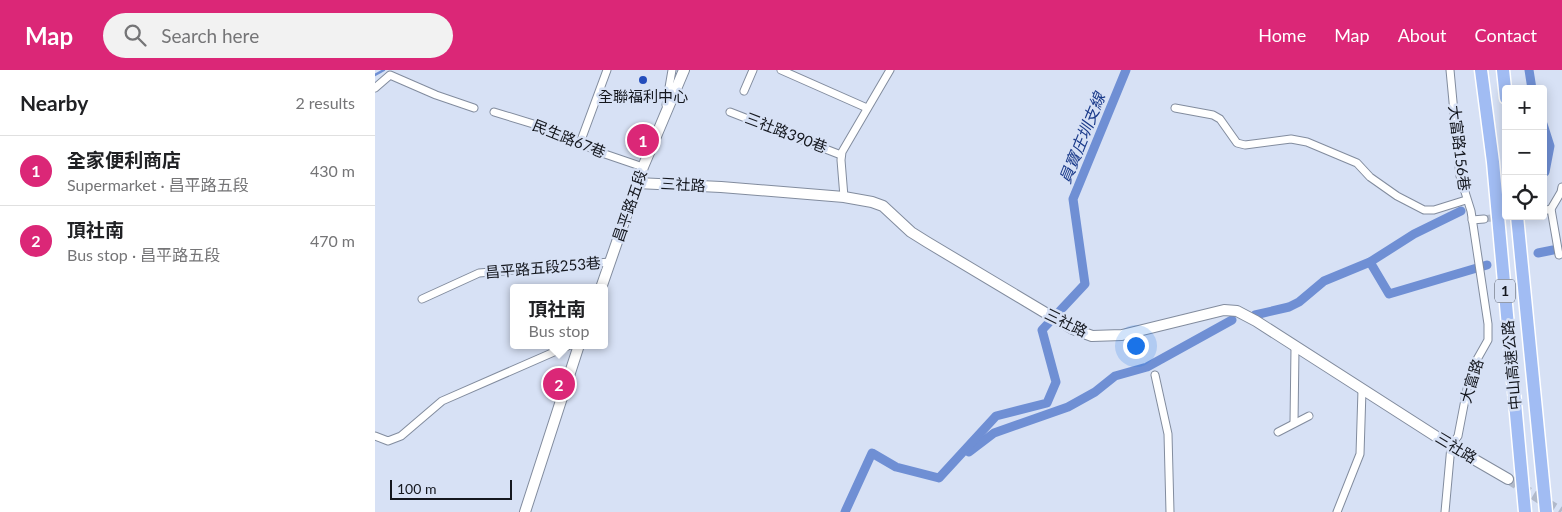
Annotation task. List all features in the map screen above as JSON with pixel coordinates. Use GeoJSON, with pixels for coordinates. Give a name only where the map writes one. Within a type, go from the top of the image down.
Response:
{"type":"FeatureCollection","features":[{"type":"Feature","properties":{"kind":"highway","name":"中山高速公路"},"geometry":{"type":"LineString","coordinates":[[1481,70],[1493,162],[1525,512]]}},
{"type":"Feature","properties":{"kind":"highway"},"geometry":{"type":"LineString","coordinates":[[1503,70],[1505,85]]}},
{"type":"Feature","properties":{"kind":"highway","name":"中山高速公路"},"geometry":{"type":"LineString","coordinates":[[1517,220],[1546,512]]}},
{"type":"Feature","properties":{"kind":"street"},"geometry":{"type":"LineString","coordinates":[[580,142],[607,70]]}},
{"type":"Feature","properties":{"kind":"street"},"geometry":{"type":"LineString","coordinates":[[664,116],[672,70]]}},
{"type":"Feature","properties":{"kind":"street","name":"昌平路五段"},"geometry":{"type":"LineString","coordinates":[[602,284],[643,167],[684,70]]}},
{"type":"Feature","properties":{"kind":"street"},"geometry":{"type":"LineString","coordinates":[[744,91],[753,70]]}},
{"type":"Feature","properties":{"kind":"street"},"geometry":{"type":"LineString","coordinates":[[781,70],[867,108]]}},
{"type":"Feature","properties":{"kind":"street"},"geometry":{"type":"LineString","coordinates":[[844,197],[841,154],[890,70]]}},
{"type":"Feature","properties":{"kind":"street","name":"大富路156巷"},"geometry":{"type":"LineString","coordinates":[[1175,108],[1220,119],[1237,143],[1245,145],[1291,139],[1307,142],[1357,163],[1370,177],[1397,196],[1424,210],[1435,210],[1466,200],[1460,176],[1450,70]]}},
{"type":"Feature","properties":{"kind":"street"},"geometry":{"type":"LineString","coordinates":[[375,88],[390,75],[473,108]]}},
{"type":"Feature","properties":{"kind":"street","name":"民生路67巷"},"geometry":{"type":"LineString","coordinates":[[494,112],[553,130],[599,152],[643,167]]}},
{"type":"Feature","properties":{"kind":"street","name":"三社路390巷"},"geometry":{"type":"LineString","coordinates":[[730,112],[841,154]]}},
{"type":"Feature","properties":{"kind":"street","name":"三社路"},"geometry":{"type":"LineString","coordinates":[[637,183],[721,187],[844,197],[872,202],[883,206],[911,232],[927,242],[1049,316],[1073,329],[1092,336],[1122,335],[1224,310],[1237,311],[1256,321],[1295,348],[1508,480]]}},
{"type":"Feature","properties":{"kind":"street"},"geometry":{"type":"LineString","coordinates":[[1559,255],[1551,209],[1562,187]]}},
{"type":"Feature","properties":{"kind":"street","name":"大富路"},"geometry":{"type":"LineString","coordinates":[[1445,512],[1451,446],[1457,436],[1468,384],[1475,363],[1488,340],[1488,324],[1471,211],[1466,200]]}},
{"type":"Feature","properties":{"kind":"street"},"geometry":{"type":"LineString","coordinates":[[1547,210],[1551,209]]}},
{"type":"Feature","properties":{"kind":"street"},"geometry":{"type":"LineString","coordinates":[[1472,220],[1483,219]]}},
{"type":"Feature","properties":{"kind":"street","name":"昌平路五段253巷"},"geometry":{"type":"LineString","coordinates":[[422,299],[479,273],[610,262]]}},
{"type":"Feature","properties":{"kind":"street"},"geometry":{"type":"LineString","coordinates":[[1294,423],[1295,348]]}},
{"type":"Feature","properties":{"kind":"street"},"geometry":{"type":"LineString","coordinates":[[375,436],[388,441],[401,436],[442,401],[561,349]]}},
{"type":"Feature","properties":{"kind":"street"},"geometry":{"type":"LineString","coordinates":[[525,512],[578,349]]}},
{"type":"Feature","properties":{"kind":"street"},"geometry":{"type":"LineString","coordinates":[[1155,374],[1168,434],[1170,512]]}},
{"type":"Feature","properties":{"kind":"street"},"geometry":{"type":"LineString","coordinates":[[1337,512],[1360,454],[1362,390]]}},
{"type":"Feature","properties":{"kind":"street"},"geometry":{"type":"LineString","coordinates":[[1278,432],[1309,416]]}},
{"type":"Feature","properties":{"kind":"waterway"},"geometry":{"type":"LineString","coordinates":[[375,75],[384,70]]}},
{"type":"Feature","properties":{"kind":"waterway","name":"員寶庄圳支線"},"geometry":{"type":"LineString","coordinates":[[845,512],[872,453],[896,467],[939,478],[996,416],[1047,403],[1056,382],[1042,330],[1085,284],[1073,199],[1126,70]]}},
{"type":"Feature","properties":{"kind":"waterway"},"geometry":{"type":"LineString","coordinates":[[1529,70],[1531,85]]}},
{"type":"Feature","properties":{"kind":"waterway"},"geometry":{"type":"LineString","coordinates":[[1547,137],[1550,146],[1547,162]]}},
{"type":"Feature","properties":{"kind":"waterway"},"geometry":{"type":"LineString","coordinates":[[1255,315],[1289,307],[1299,302],[1324,281],[1370,262],[1414,234],[1461,211]]}},
{"type":"Feature","properties":{"kind":"waterway"},"geometry":{"type":"LineString","coordinates":[[1538,253],[1553,250]]}},
{"type":"Feature","properties":{"kind":"waterway"},"geometry":{"type":"LineString","coordinates":[[1370,262],[1389,294],[1487,265]]}},
{"type":"Feature","properties":{"kind":"waterway"},"geometry":{"type":"LineString","coordinates":[[969,452],[994,433],[1068,407],[1095,392],[1115,376],[1147,367],[1232,320]]}},
{"type":"Feature","properties":{"kind":"tunnel"},"geometry":{"type":"LineString","coordinates":[[1484,219],[1502,217]]}},
{"type":"Feature","properties":{"kind":"tunnel"},"geometry":{"type":"LineString","coordinates":[[1508,479],[1561,512]]}},
{"type":"Feature","properties":{"kind":"place","name":"全聯福利中心"},"geometry":{"type":"Point","coordinates":[643,80]}},
{"type":"Feature","properties":{"kind":"place","name":"全家便利商店"},"geometry":{"type":"Point","coordinates":[643,140]}},
{"type":"Feature","properties":{"kind":"place","name":"頂社南"},"geometry":{"type":"Point","coordinates":[559,384]}}]}
